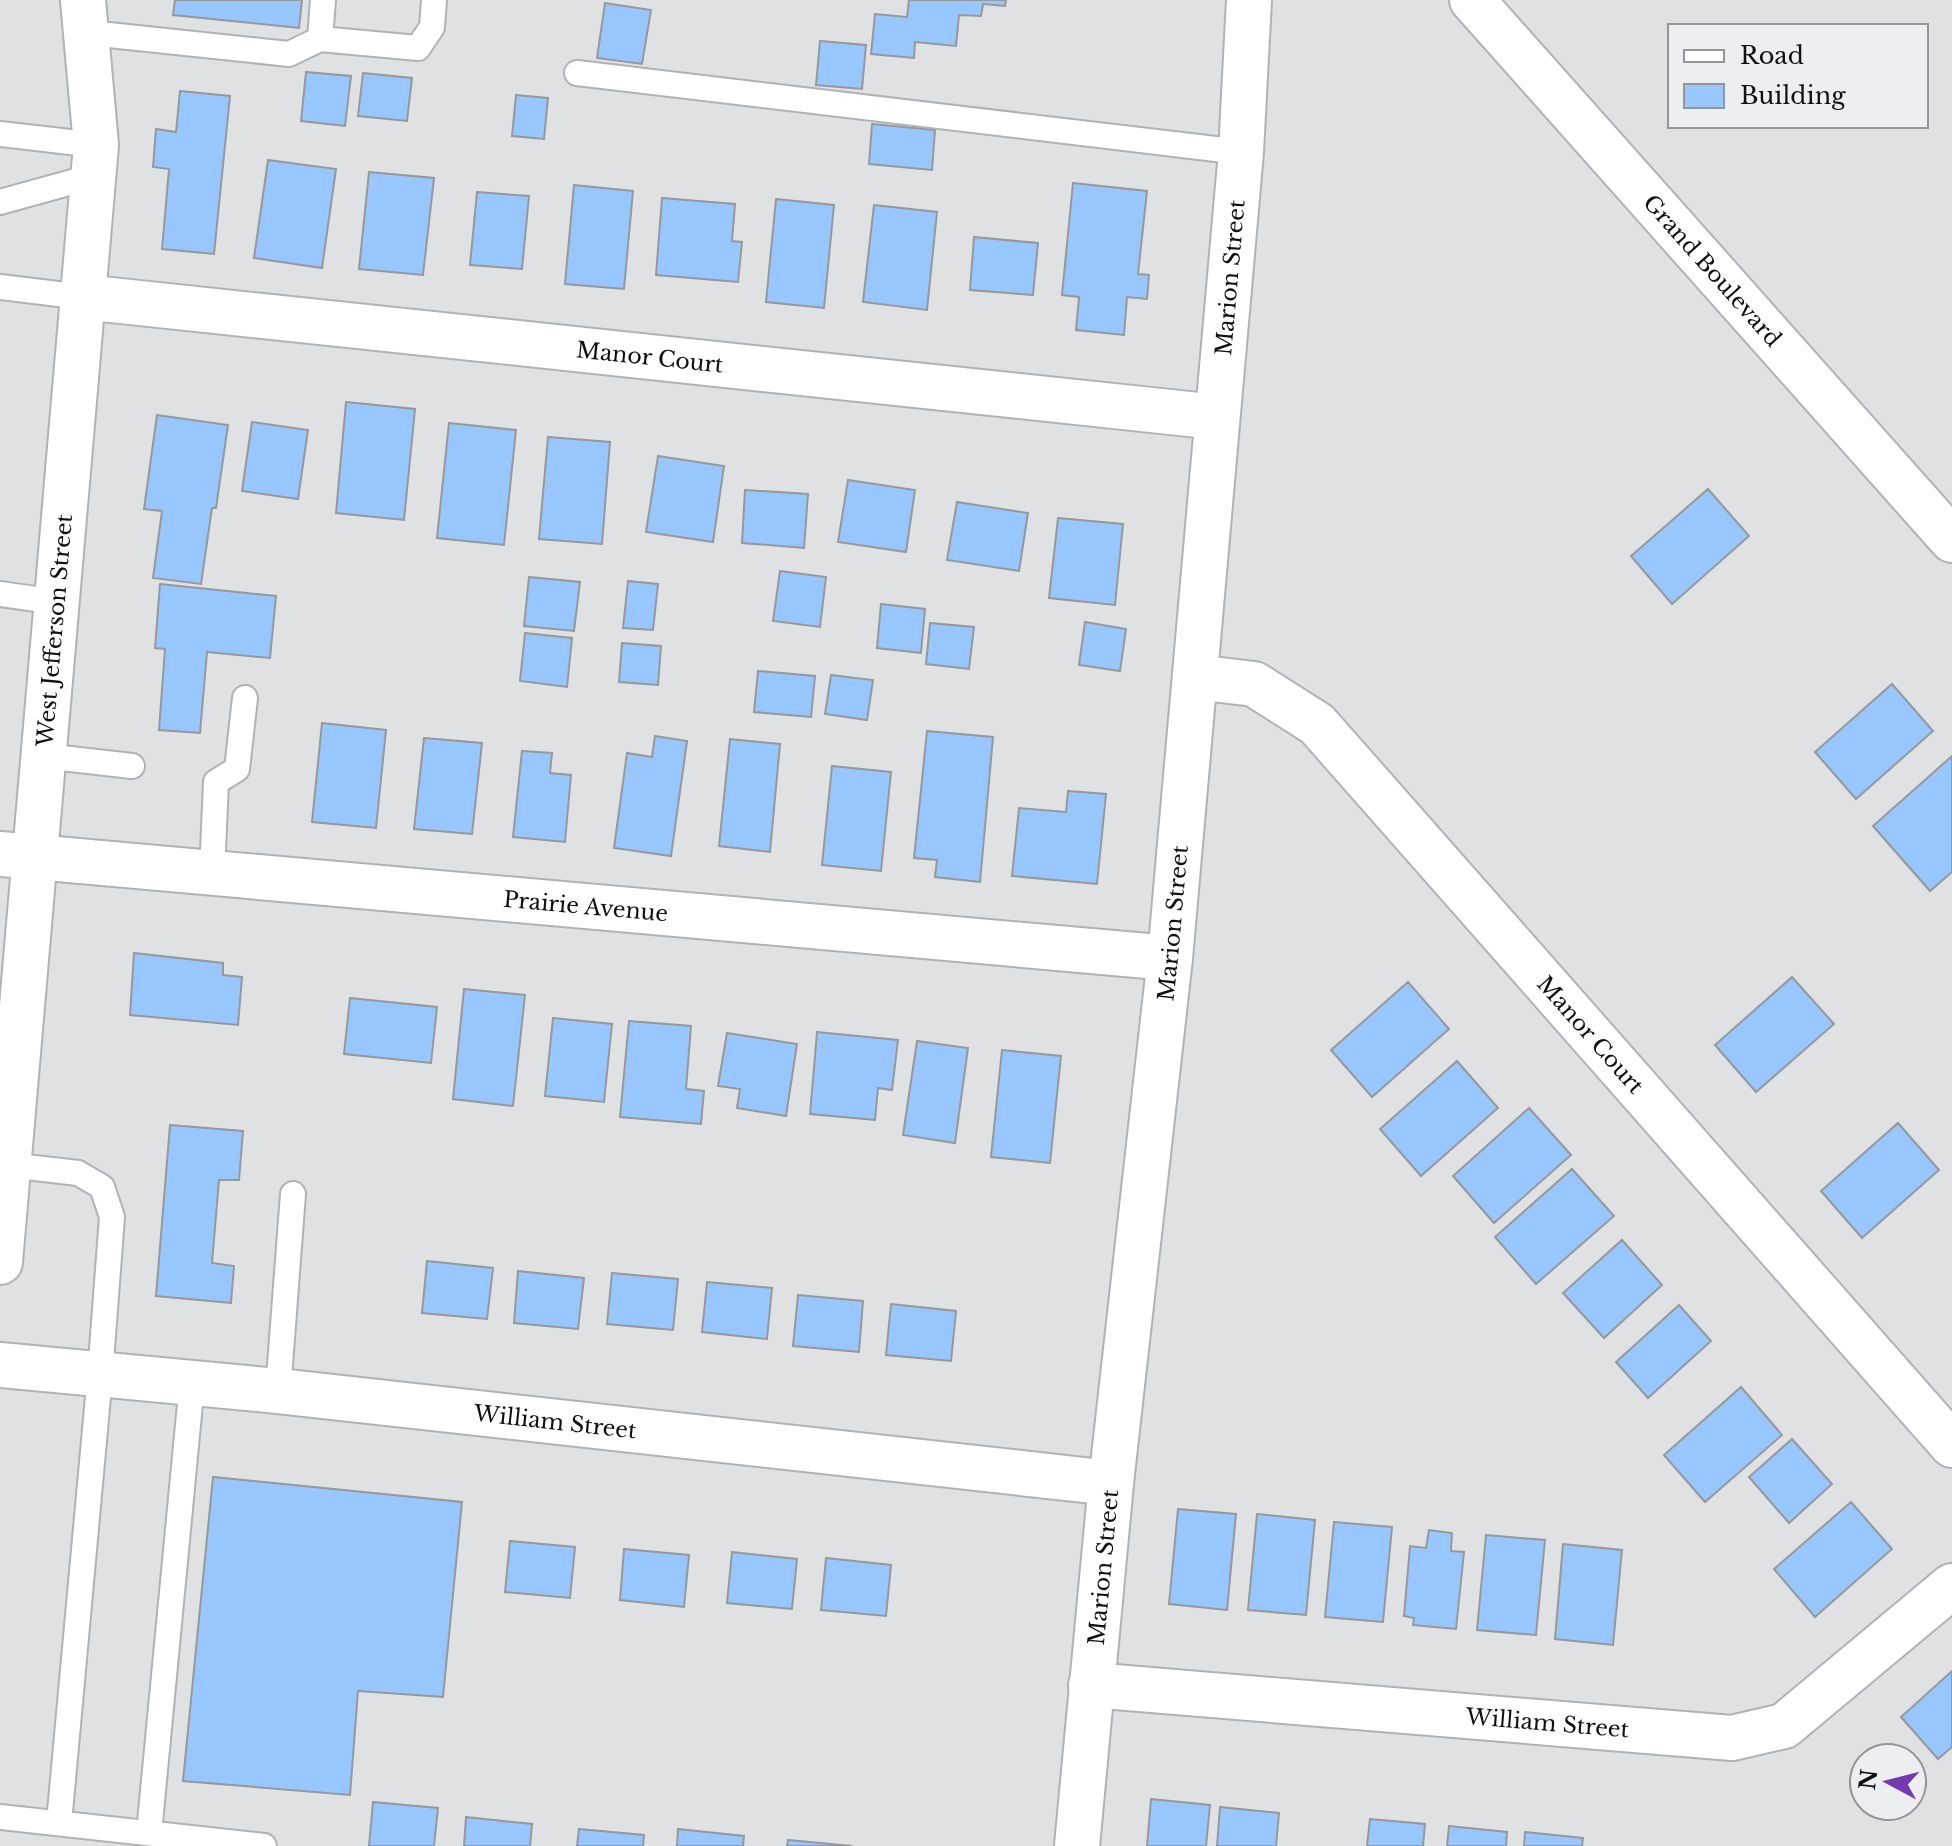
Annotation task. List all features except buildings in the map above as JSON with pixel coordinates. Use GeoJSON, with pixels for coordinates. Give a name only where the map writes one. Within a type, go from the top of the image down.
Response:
{"type":"FeatureCollection","features":[{"type":"Feature","properties":{"kind":"street","name":"West Jefferson Street"},"geometry":{"type":"LineString","coordinates":[[0,1262],[18,855],[44,756],[95,161],[83,0]]}},
{"type":"Feature","properties":{"kind":"street","name":"Marion Street"},"geometry":{"type":"LineString","coordinates":[[1077,1846],[1111,1483],[1170,958],[1241,152],[1249,0]]}},
{"type":"Feature","properties":{"kind":"street","name":"Grand Boulevard"},"geometry":{"type":"LineString","coordinates":[[1472,0],[1952,540]]}},
{"type":"Feature","properties":{"kind":"street"},"geometry":{"type":"LineString","coordinates":[[95,161],[111,18]]}},
{"type":"Feature","properties":{"kind":"street","name":"Manor Court"},"geometry":{"type":"LineString","coordinates":[[83,297],[1217,417]]}},
{"type":"Feature","properties":{"kind":"street","name":"Manor Court"},"geometry":{"type":"LineString","coordinates":[[1195,677],[1254,684],[1317,724],[1952,1445]]}},
{"type":"Feature","properties":{"kind":"street","name":"Prairie Avenue"},"geometry":{"type":"LineString","coordinates":[[18,855],[1170,958]]}},
{"type":"Feature","properties":{"kind":"street","name":"William Street"},"geometry":{"type":"LineString","coordinates":[[0,1365],[278,1391],[1111,1483]]}},
{"type":"Feature","properties":{"kind":"street","name":"William Street"},"geometry":{"type":"LineString","coordinates":[[1091,1685],[1732,1738],[1784,1726],[1952,1586]]}},
{"type":"Feature","properties":{"kind":"lane"},"geometry":{"type":"LineString","coordinates":[[320,39],[323,0]]}},
{"type":"Feature","properties":{"kind":"lane"},"geometry":{"type":"LineString","coordinates":[[111,18],[289,54],[320,39],[418,48],[432,27],[434,0]]}},
{"type":"Feature","properties":{"kind":"lane"},"geometry":{"type":"LineString","coordinates":[[577,73],[1241,152]]}},
{"type":"Feature","properties":{"kind":"lane"},"geometry":{"type":"LineString","coordinates":[[0,134],[95,161]]}},
{"type":"Feature","properties":{"kind":"lane"},"geometry":{"type":"LineString","coordinates":[[0,202],[95,161]]}},
{"type":"Feature","properties":{"kind":"lane"},"geometry":{"type":"LineString","coordinates":[[0,287],[83,297]]}},
{"type":"Feature","properties":{"kind":"lane"},"geometry":{"type":"LineString","coordinates":[[0,594],[57,602]]}},
{"type":"Feature","properties":{"kind":"lane"},"geometry":{"type":"LineString","coordinates":[[212,873],[216,782],[237,769],[245,698]]}},
{"type":"Feature","properties":{"kind":"lane"},"geometry":{"type":"LineString","coordinates":[[44,756],[132,766]]}},
{"type":"Feature","properties":{"kind":"lane"},"geometry":{"type":"LineString","coordinates":[[6,1158],[78,1173],[102,1187],[112,1217],[59,1823]]}},
{"type":"Feature","properties":{"kind":"lane"},"geometry":{"type":"LineString","coordinates":[[278,1391],[293,1194]]}},
{"type":"Feature","properties":{"kind":"lane"},"geometry":{"type":"LineString","coordinates":[[149,1833],[192,1383]]}},
{"type":"Feature","properties":{"kind":"lane"},"geometry":{"type":"LineString","coordinates":[[0,1817],[264,1846]]}}]}
